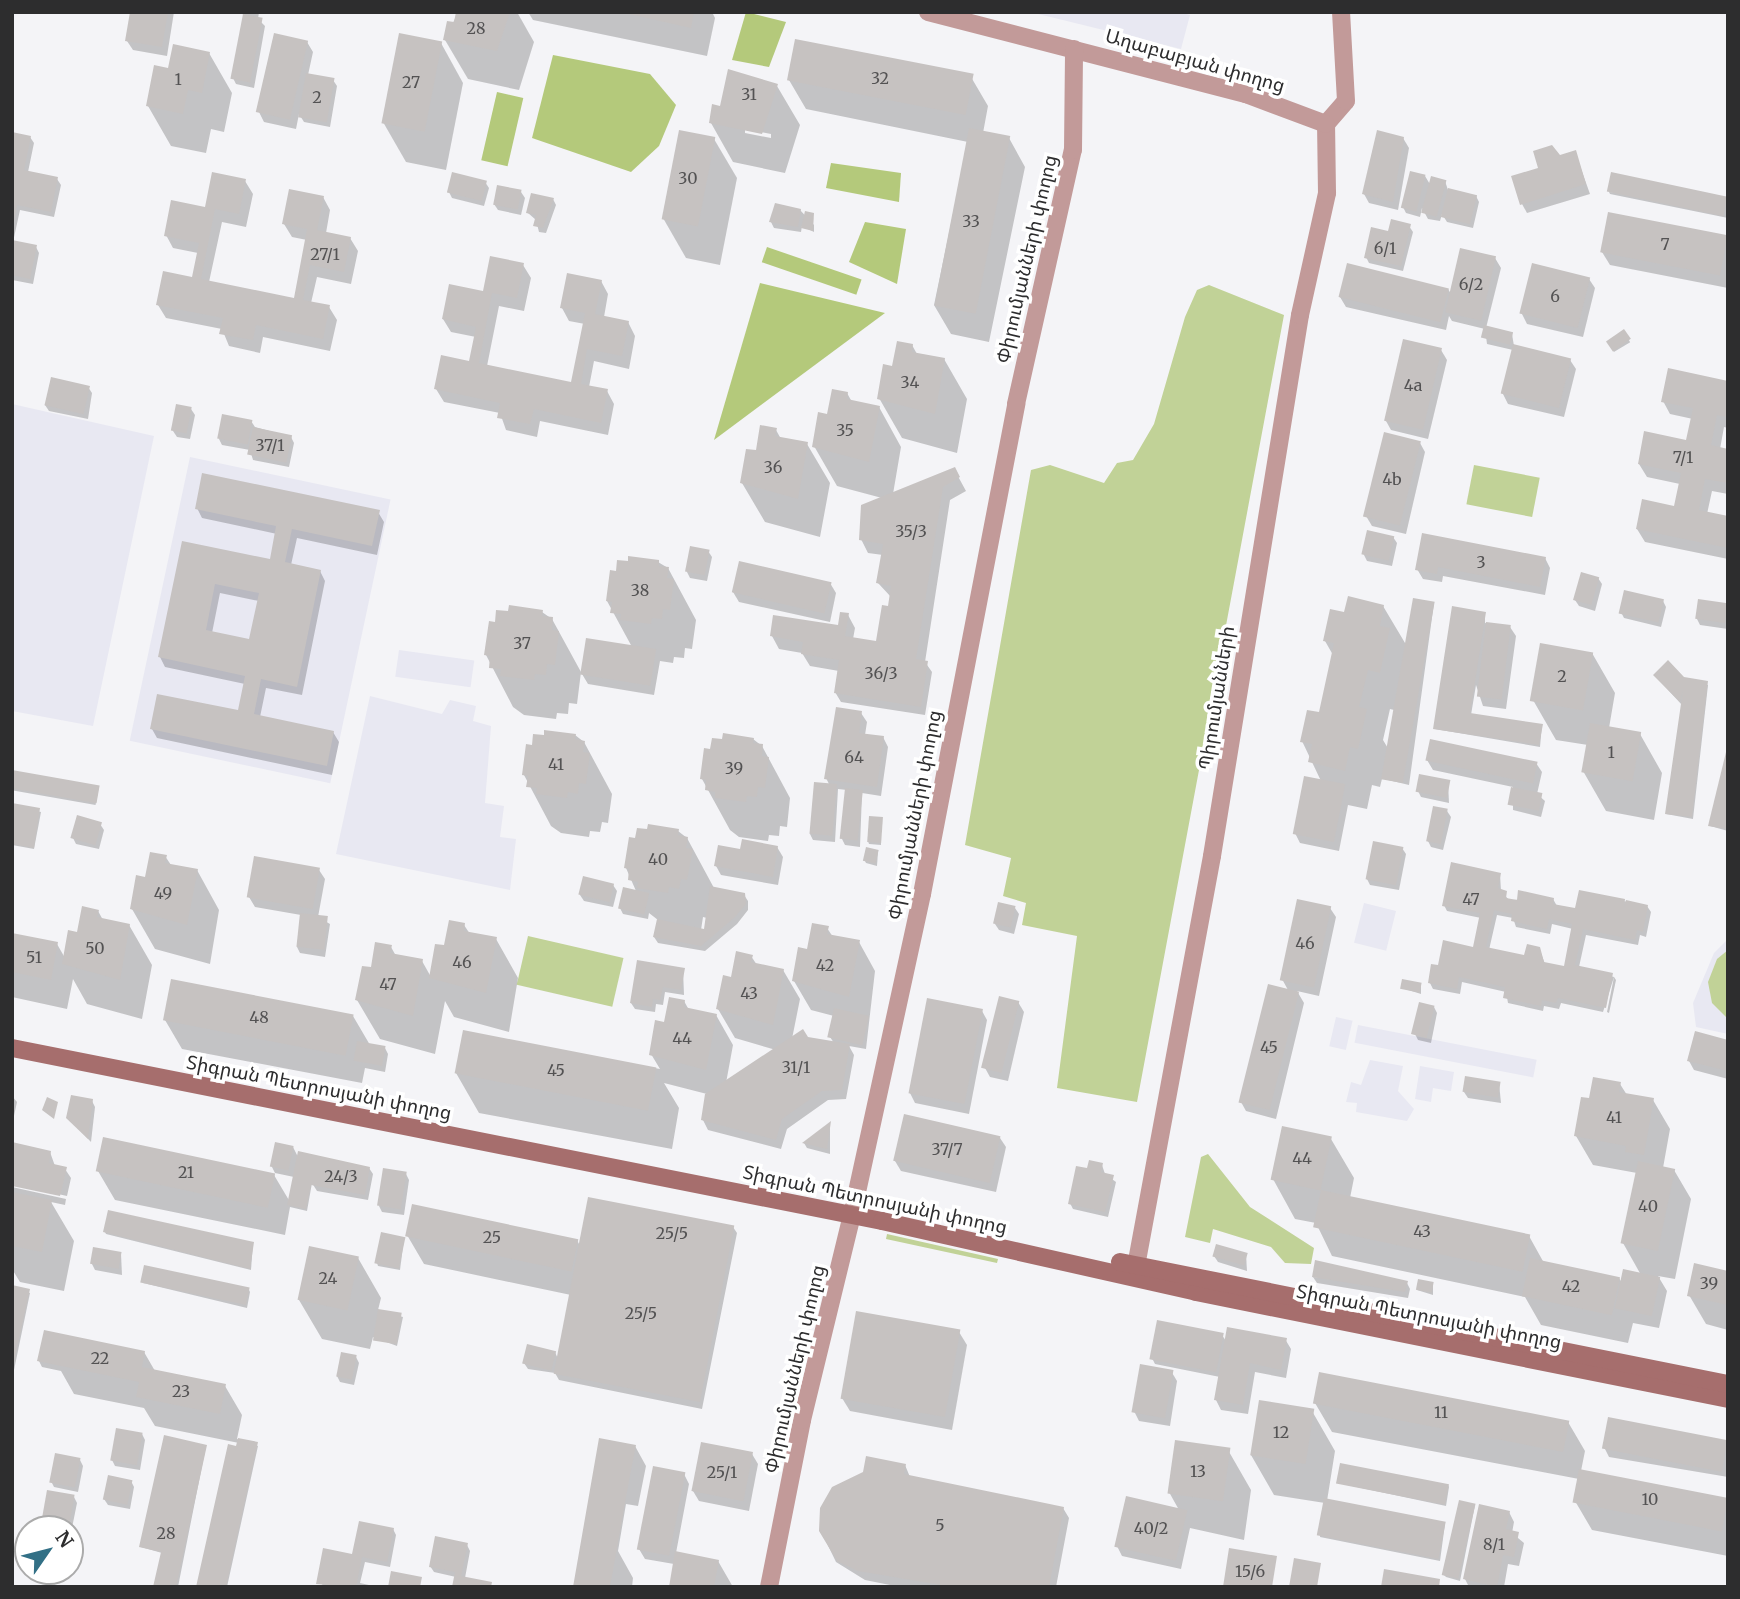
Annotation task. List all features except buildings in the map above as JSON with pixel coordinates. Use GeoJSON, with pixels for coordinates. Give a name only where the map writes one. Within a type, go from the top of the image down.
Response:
{"type":"FeatureCollection","features":[{"type":"Feature","properties":{"kind":"main road","name":"Տիգրան Պետրոսյանի փողոց"},"geometry":{"type":"LineString","coordinates":[[12,1036],[853,1210],[1728,1399]]}},
{"type":"Feature","properties":{"kind":"main road","name":"Տիգրան Պետրոսյանի փողոց"},"geometry":{"type":"LineString","coordinates":[[12,1048],[853,1210]]}},
{"type":"Feature","properties":{"kind":"main road","name":"Տիգրան Պետրոսյանի փողոց"},"geometry":{"type":"LineString","coordinates":[[1135,1271],[1728,1384]]}},
{"type":"Feature","properties":{"kind":"street","name":"Աղաբաբյան փողոց"},"geometry":{"type":"LineString","coordinates":[[928,12],[1246,94],[1326,124]]}},
{"type":"Feature","properties":{"kind":"street"},"geometry":{"type":"LineString","coordinates":[[1326,124],[1346,101],[1341,12]]}},
{"type":"Feature","properties":{"kind":"street","name":"Փիրումյանների փողոց"},"geometry":{"type":"LineString","coordinates":[[769,1587],[802,1420],[853,1210],[922,894],[1016,404],[1073,150],[1074,48]]}},
{"type":"Feature","properties":{"kind":"street","name":"Պիրումյանների"},"geometry":{"type":"LineString","coordinates":[[1135,1271],[1210,870],[1300,314],[1327,193],[1326,124]]}},
{"type":"Feature","properties":{"kind":"shaded area"},"geometry":{"type":"Polygon","coordinates":[[[1030,12],[1180,12],[1190,15],[1181,49],[1030,12]]]}},
{"type":"Feature","properties":{"kind":"shaded area"},"geometry":{"type":"Polygon","coordinates":[[[12,404],[154,436],[93,726],[12,711],[12,404]]]}},
{"type":"Feature","properties":{"kind":"shaded area"},"geometry":{"type":"Polygon","coordinates":[[[190,457],[391,500],[330,783],[130,741],[190,457]]]}},
{"type":"Feature","properties":{"kind":"shaded area"},"geometry":{"type":"Polygon","coordinates":[[[399,650],[474,661],[471,687],[395,677],[399,650]]]}},
{"type":"Feature","properties":{"kind":"shaded area"},"geometry":{"type":"Polygon","coordinates":[[[370,696],[442,714],[450,700],[476,706],[473,721],[491,726],[485,803],[504,806],[500,837],[516,839],[510,890],[336,854],[370,696]]]}},
{"type":"Feature","properties":{"kind":"shaded area"},"geometry":{"type":"Polygon","coordinates":[[[1364,903],[1396,911],[1386,951],[1354,943],[1364,903]]]}},
{"type":"Feature","properties":{"kind":"shaded area"},"geometry":{"type":"Polygon","coordinates":[[[1728,939],[1728,1034],[1696,1027],[1693,1003],[1714,953],[1728,939]]]}},
{"type":"Feature","properties":{"kind":"shaded area"},"geometry":{"type":"Polygon","coordinates":[[[1336,1017],[1353,1021],[1346,1050],[1329,1046],[1336,1017]]]}},
{"type":"Feature","properties":{"kind":"shaded area"},"geometry":{"type":"Polygon","coordinates":[[[1358,1025],[1537,1060],[1533,1077],[1355,1043],[1358,1025]]]}},
{"type":"Feature","properties":{"kind":"shaded area"},"geometry":{"type":"Polygon","coordinates":[[[1370,1060],[1403,1066],[1398,1091],[1414,1109],[1407,1121],[1356,1112],[1357,1103],[1346,1102],[1351,1082],[1361,1085],[1370,1060]]]}},
{"type":"Feature","properties":{"kind":"shaded area"},"geometry":{"type":"Polygon","coordinates":[[[1420,1066],[1454,1072],[1451,1091],[1433,1088],[1431,1102],[1415,1099],[1420,1066]]]}},
{"type":"Feature","properties":{"kind":"green space"},"geometry":{"type":"Polygon","coordinates":[[[746,12],[786,22],[769,67],[732,60],[746,12]]]}},
{"type":"Feature","properties":{"kind":"green space"},"geometry":{"type":"Polygon","coordinates":[[[553,55],[650,74],[676,105],[659,146],[631,172],[532,138],[553,55]]]}},
{"type":"Feature","properties":{"kind":"green space"},"geometry":{"type":"Polygon","coordinates":[[[497,92],[523,98],[508,166],[481,160],[497,92]]]}},
{"type":"Feature","properties":{"kind":"green space"},"geometry":{"type":"Polygon","coordinates":[[[831,163],[901,173],[899,202],[826,188],[831,163]]]}},
{"type":"Feature","properties":{"kind":"green space"},"geometry":{"type":"Polygon","coordinates":[[[865,222],[906,229],[897,284],[849,262],[865,222]]]}},
{"type":"Feature","properties":{"kind":"green space"},"geometry":{"type":"Polygon","coordinates":[[[767,247],[862,280],[856,295],[762,262],[767,247]]]}},
{"type":"Feature","properties":{"kind":"green space"},"geometry":{"type":"Polygon","coordinates":[[[760,283],[885,313],[714,440],[760,283]]]}},
{"type":"Feature","properties":{"kind":"green space"},"geometry":{"type":"Polygon","coordinates":[[[1209,285],[1284,315],[1137,1102],[1057,1088],[1077,936],[1022,925],[1026,903],[1003,896],[1011,858],[965,845],[1031,470],[1050,465],[1104,483],[1117,463],[1133,460],[1154,424],[1185,317],[1197,290],[1209,285]]]}},
{"type":"Feature","properties":{"kind":"green space"},"geometry":{"type":"Polygon","coordinates":[[[1474,465],[1540,478],[1532,517],[1466,504],[1474,465]]]}},
{"type":"Feature","properties":{"kind":"green space"},"geometry":{"type":"Polygon","coordinates":[[[528,936],[623,958],[612,1007],[517,985],[528,936]]]}},
{"type":"Feature","properties":{"kind":"green space"},"geometry":{"type":"Polygon","coordinates":[[[1728,950],[1728,1019],[1712,1003],[1708,982],[1717,959],[1728,950]]]}},
{"type":"Feature","properties":{"kind":"green space"},"geometry":{"type":"Polygon","coordinates":[[[1208,1154],[1250,1207],[1314,1248],[1311,1264],[1285,1263],[1271,1247],[1213,1229],[1210,1243],[1185,1237],[1201,1157],[1208,1154]]]}},
{"type":"Feature","properties":{"kind":"green space"},"geometry":{"type":"Polygon","coordinates":[[[887,1234],[998,1259],[997,1263],[886,1239],[887,1234]]]}}]}
